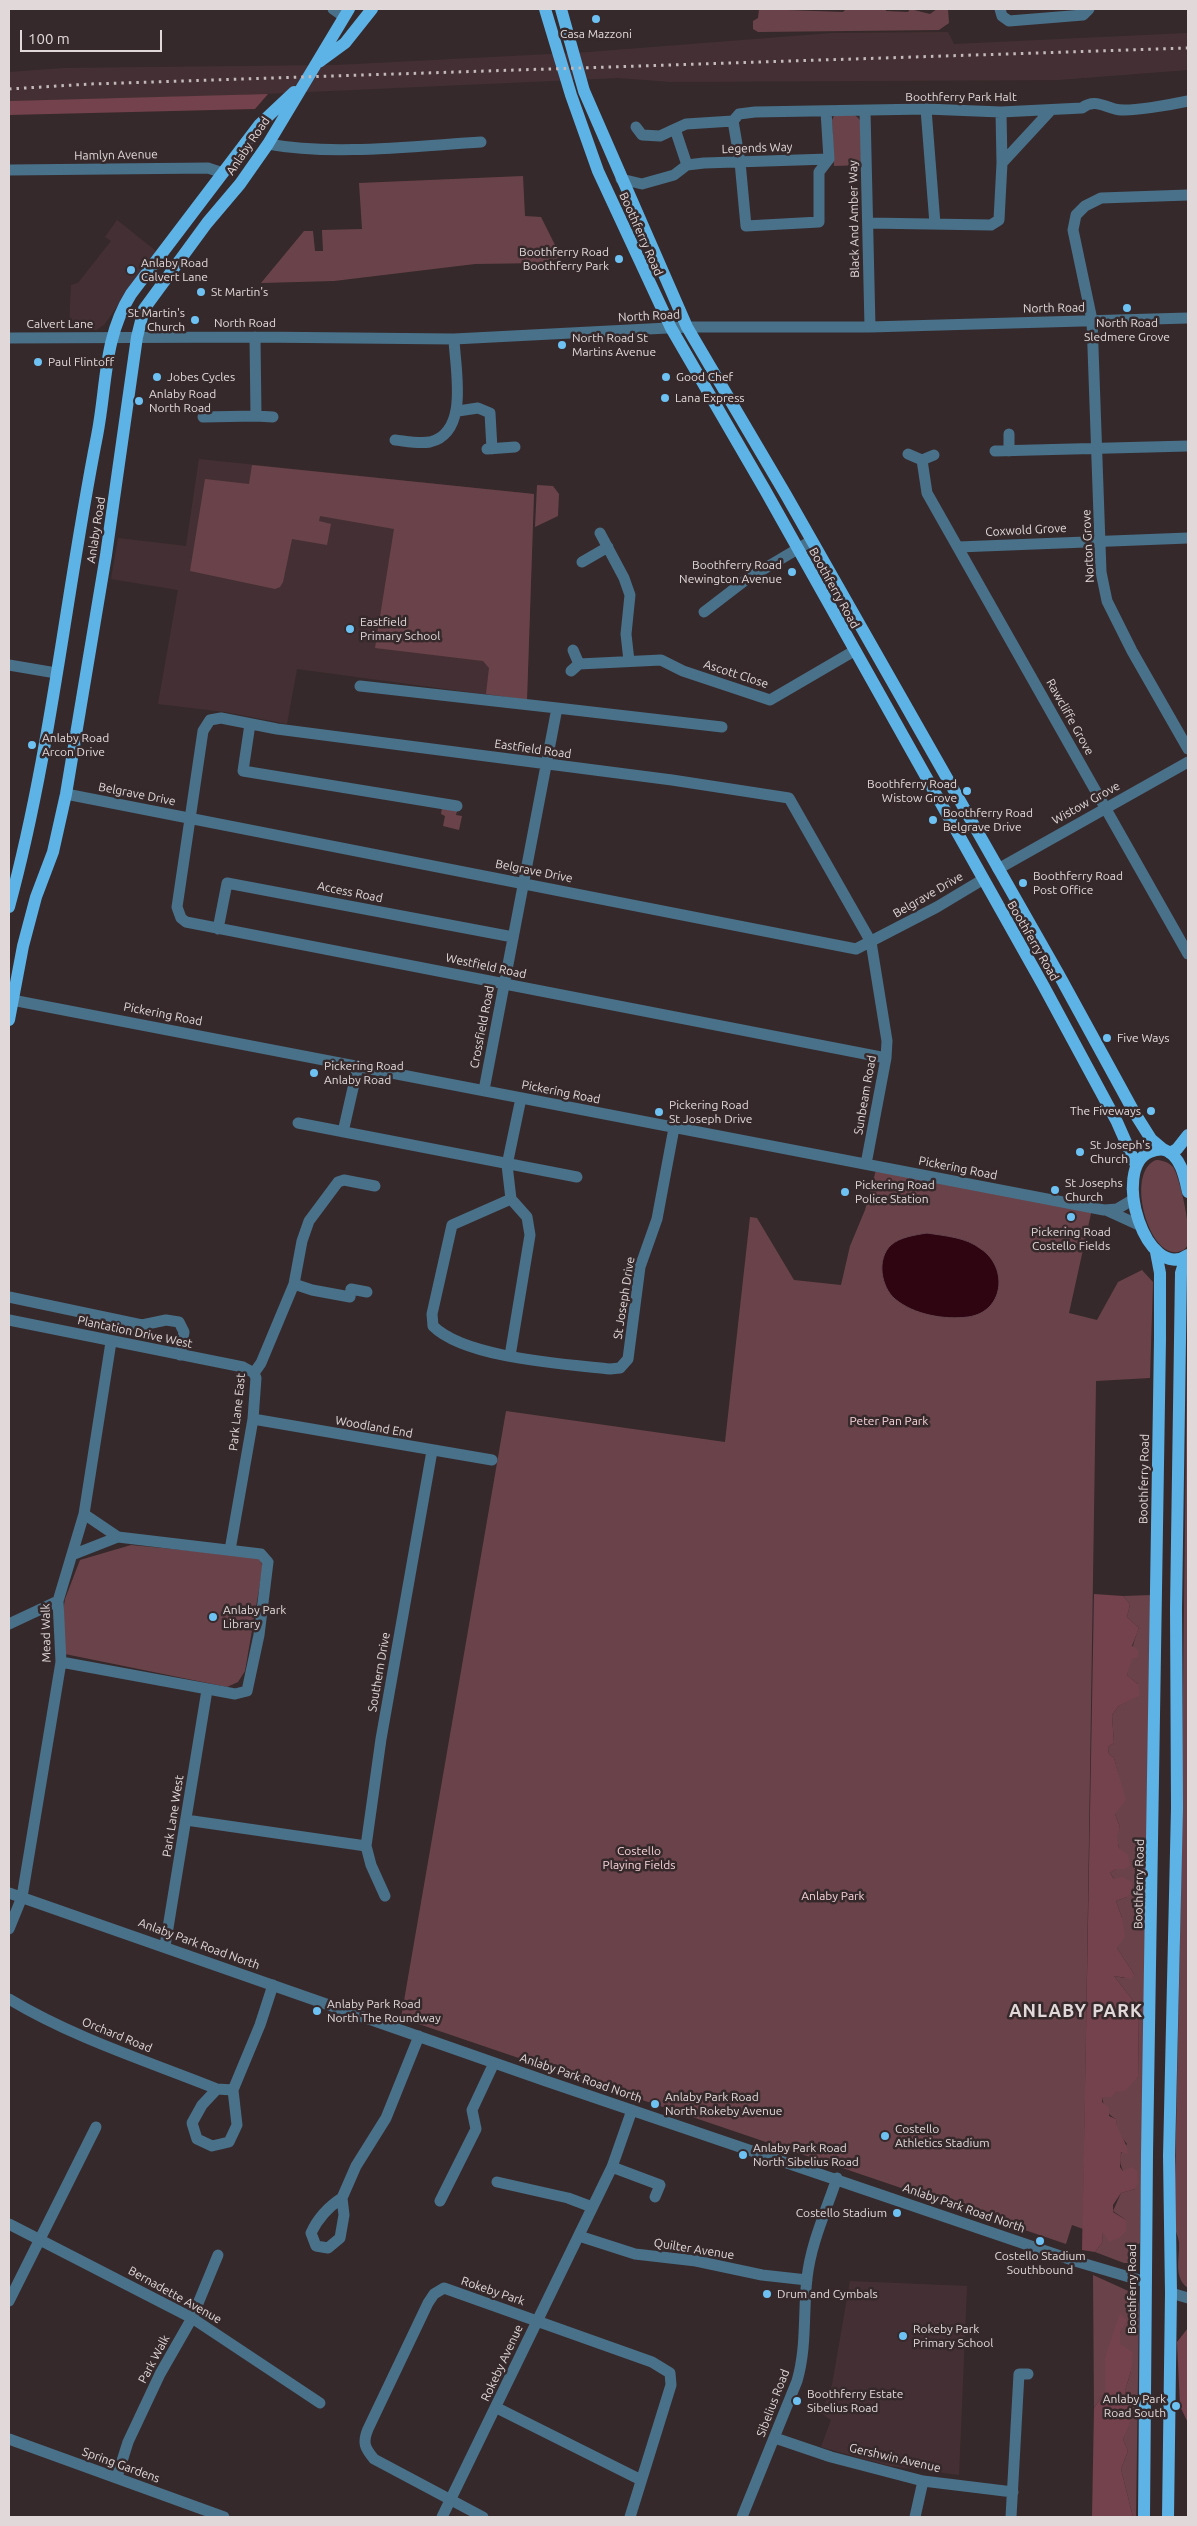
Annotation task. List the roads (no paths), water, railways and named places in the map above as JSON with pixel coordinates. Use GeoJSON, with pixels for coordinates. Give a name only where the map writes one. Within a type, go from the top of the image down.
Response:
{"type":"FeatureCollection","features":[{"type":"Feature","properties":{"kind":"main road","name":"Anlaby Road"},"geometry":{"type":"LineString","coordinates":[[317,64],[345,43],[372,9]]}},
{"type":"Feature","properties":{"kind":"main road","name":"Boothferry Road"},"geometry":{"type":"LineString","coordinates":[[545,9],[571,95],[598,171],[671,328],[1061,1019],[1117,1122],[1136,1165]]}},
{"type":"Feature","properties":{"kind":"main road","name":"Boothferry Road"},"geometry":{"type":"LineString","coordinates":[[561,9],[584,91],[621,180],[687,328],[811,541],[1134,1112],[1151,1139],[1178,1162],[1188,1186]]}},
{"type":"Feature","properties":{"kind":"main road","name":"Anlaby Road"},"geometry":{"type":"LineString","coordinates":[[9,1020],[23,946],[36,897],[53,852],[66,794],[106,555],[136,337],[144,309],[207,223],[240,184],[268,144],[302,85],[317,64],[342,11]]}},
{"type":"Feature","properties":{"kind":"main road","name":"Anlaby Road"},"geometry":{"type":"LineString","coordinates":[[9,907],[26,846],[99,426],[112,338],[119,314],[131,294],[260,124],[302,85]]}},
{"type":"Feature","properties":{"kind":"main road"},"geometry":{"type":"LineString","coordinates":[[1168,2517],[1171,2293],[1169,2156],[1177,1808],[1177,1579],[1182,1273],[1187,1256],[1172,1259],[1156,1252],[1141,1226],[1134,1200],[1134,1178],[1136,1165],[1144,1155],[1158,1149],[1167,1151],[1177,1149],[1188,1135]]}},
{"type":"Feature","properties":{"kind":"main road","name":"Boothferry Road"},"geometry":{"type":"LineString","coordinates":[[1144,2517],[1160,1339],[1160,1273],[1156,1252]]}},
{"type":"Feature","properties":{"kind":"street"},"geometry":{"type":"LineString","coordinates":[[1000,9],[1002,16],[1009,21],[1082,15],[1089,9]]}},
{"type":"Feature","properties":{"kind":"street","name":"Boothferry Park Halt"},"geometry":{"type":"LineString","coordinates":[[635,125],[642,135],[660,136],[686,124],[733,121],[739,114],[755,112],[926,109],[1001,112],[1082,108],[1087,104],[1103,104],[1116,110],[1188,101]]}},
{"type":"Feature","properties":{"kind":"street"},"geometry":{"type":"LineString","coordinates":[[926,109],[935,224]]}},
{"type":"Feature","properties":{"kind":"street"},"geometry":{"type":"LineString","coordinates":[[733,121],[740,162],[746,226],[819,222],[819,172],[829,159],[826,110]]}},
{"type":"Feature","properties":{"kind":"street"},"geometry":{"type":"LineString","coordinates":[[1002,163],[1051,110]]}},
{"type":"Feature","properties":{"kind":"street","name":"Black And Amber Way"},"geometry":{"type":"LineString","coordinates":[[865,111],[870,327]]}},
{"type":"Feature","properties":{"kind":"street"},"geometry":{"type":"LineString","coordinates":[[868,223],[991,225],[999,220],[1002,163],[1001,112]]}},
{"type":"Feature","properties":{"kind":"street"},"geometry":{"type":"LineString","coordinates":[[675,129],[687,165]]}},
{"type":"Feature","properties":{"kind":"street"},"geometry":{"type":"LineString","coordinates":[[268,144],[293,149],[386,148],[481,142]]}},
{"type":"Feature","properties":{"kind":"street","name":"Legends Way"},"geometry":{"type":"LineString","coordinates":[[621,180],[642,184],[674,175],[687,165],[829,159]]}},
{"type":"Feature","properties":{"kind":"street","name":"Hamlyn Avenue"},"geometry":{"type":"LineString","coordinates":[[9,170],[208,168],[223,173]]}},
{"type":"Feature","properties":{"kind":"street"},"geometry":{"type":"LineString","coordinates":[[631,201],[642,184]]}},
{"type":"Feature","properties":{"kind":"street","name":"Norton Grove"},"geometry":{"type":"LineString","coordinates":[[1188,195],[1101,198],[1085,206],[1076,215],[1073,230],[1092,320],[1101,572],[1107,601],[1188,749]]}},
{"type":"Feature","properties":{"kind":"street","name":"North Road"},"geometry":{"type":"LineString","coordinates":[[112,338],[454,339],[671,328],[870,327],[1188,318]]}},
{"type":"Feature","properties":{"kind":"street"},"geometry":{"type":"LineString","coordinates":[[254,337],[256,416]]}},
{"type":"Feature","properties":{"kind":"street","name":"Calvert Lane"},"geometry":{"type":"LineString","coordinates":[[9,338],[112,338]]}},
{"type":"Feature","properties":{"kind":"street"},"geometry":{"type":"LineString","coordinates":[[393,440],[428,442],[445,436],[458,411],[454,339]]}},
{"type":"Feature","properties":{"kind":"street"},"geometry":{"type":"LineString","coordinates":[[458,411],[478,408],[490,413],[488,449],[515,447]]}},
{"type":"Feature","properties":{"kind":"street"},"geometry":{"type":"LineString","coordinates":[[203,416],[273,417]]}},
{"type":"Feature","properties":{"kind":"street"},"geometry":{"type":"LineString","coordinates":[[1009,434],[1009,451]]}},
{"type":"Feature","properties":{"kind":"street"},"geometry":{"type":"LineString","coordinates":[[994,451],[1188,446]]}},
{"type":"Feature","properties":{"kind":"street"},"geometry":{"type":"LineString","coordinates":[[908,454],[922,460],[934,455]]}},
{"type":"Feature","properties":{"kind":"street","name":"Rawcliffe Grove"},"geometry":{"type":"LineString","coordinates":[[922,460],[927,493],[1188,954]]}},
{"type":"Feature","properties":{"kind":"street"},"geometry":{"type":"LineString","coordinates":[[600,533],[624,578],[630,595],[626,634],[629,661]]}},
{"type":"Feature","properties":{"kind":"street","name":"Coxwold Grove"},"geometry":{"type":"LineString","coordinates":[[958,546],[1101,540],[1188,540]]}},
{"type":"Feature","properties":{"kind":"street"},"geometry":{"type":"LineString","coordinates":[[704,612],[747,579],[811,541]]}},
{"type":"Feature","properties":{"kind":"street"},"geometry":{"type":"LineString","coordinates":[[582,562],[608,547]]}},
{"type":"Feature","properties":{"kind":"street","name":"Ascott Close"},"geometry":{"type":"LineString","coordinates":[[573,650],[575,668],[629,661],[660,660],[683,671],[770,700],[854,651]]}},
{"type":"Feature","properties":{"kind":"street"},"geometry":{"type":"LineString","coordinates":[[9,666],[56,673]]}},
{"type":"Feature","properties":{"kind":"street"},"geometry":{"type":"LineString","coordinates":[[360,686],[722,727]]}},
{"type":"Feature","properties":{"kind":"street"},"geometry":{"type":"LineString","coordinates":[[548,765],[557,708]]}},
{"type":"Feature","properties":{"kind":"street","name":"Eastfield Road"},"geometry":{"type":"LineString","coordinates":[[190,818],[203,731],[210,720],[221,718],[250,724],[672,780],[789,798],[871,942]]}},
{"type":"Feature","properties":{"kind":"street"},"geometry":{"type":"LineString","coordinates":[[250,724],[243,771],[457,806]]}},
{"type":"Feature","properties":{"kind":"street","name":"Wistow Grove"},"geometry":{"type":"LineString","coordinates":[[998,869],[1188,762]]}},
{"type":"Feature","properties":{"kind":"street","name":"Crossfield Road"},"geometry":{"type":"LineString","coordinates":[[484,1090],[548,765]]}},
{"type":"Feature","properties":{"kind":"street","name":"Belgrave Drive"},"geometry":{"type":"LineString","coordinates":[[66,794],[856,949],[937,908],[982,880]]}},
{"type":"Feature","properties":{"kind":"street","name":"Westfield Road"},"geometry":{"type":"LineString","coordinates":[[190,818],[177,907],[181,918],[186,922],[886,1058]]}},
{"type":"Feature","properties":{"kind":"street","name":"Access Road"},"geometry":{"type":"LineString","coordinates":[[218,929],[227,883],[513,937]]}},
{"type":"Feature","properties":{"kind":"street","name":"Sunbeam Road"},"geometry":{"type":"LineString","coordinates":[[866,1164],[886,1058],[887,1041],[871,942]]}},
{"type":"Feature","properties":{"kind":"street","name":"Pickering Road"},"geometry":{"type":"LineString","coordinates":[[12,1000],[1104,1210],[1141,1226]]}},
{"type":"Feature","properties":{"kind":"street"},"geometry":{"type":"LineString","coordinates":[[343,1132],[358,1066]]}},
{"type":"Feature","properties":{"kind":"street"},"geometry":{"type":"LineString","coordinates":[[510,1356],[530,1235],[527,1217],[511,1199],[507,1165],[521,1098]]}},
{"type":"Feature","properties":{"kind":"street"},"geometry":{"type":"LineString","coordinates":[[298,1123],[507,1165],[577,1177]]}},
{"type":"Feature","properties":{"kind":"street","name":"St Joseph Drive"},"geometry":{"type":"LineString","coordinates":[[511,1199],[452,1225],[432,1314],[433,1326],[442,1335],[481,1350],[510,1356],[610,1369],[620,1368],[628,1359],[640,1266],[657,1219],[674,1128]]}},
{"type":"Feature","properties":{"kind":"street","name":"Park Lane East"},"geometry":{"type":"LineString","coordinates":[[230,1550],[253,1419],[256,1378],[254,1373],[261,1363],[294,1284],[302,1241],[309,1221],[338,1182],[344,1180],[375,1186]]}},
{"type":"Feature","properties":{"kind":"street","name":"Pickering Road"},"geometry":{"type":"LineString","coordinates":[[1104,1210],[1116,1209],[1134,1200]]}},
{"type":"Feature","properties":{"kind":"street"},"geometry":{"type":"LineString","coordinates":[[294,1284],[312,1290],[350,1296],[351,1290],[367,1292]]}},
{"type":"Feature","properties":{"kind":"street"},"geometry":{"type":"LineString","coordinates":[[9,1297],[142,1324],[166,1320],[179,1322],[184,1332],[180,1355]]}},
{"type":"Feature","properties":{"kind":"street","name":"Plantation Drive West"},"geometry":{"type":"LineString","coordinates":[[9,1320],[111,1342],[244,1367],[254,1373]]}},
{"type":"Feature","properties":{"kind":"street","name":"Mead Walk"},"geometry":{"type":"LineString","coordinates":[[22,1897],[61,1662],[58,1601],[84,1514],[111,1342]]}},
{"type":"Feature","properties":{"kind":"street","name":"Woodland End"},"geometry":{"type":"LineString","coordinates":[[253,1419],[492,1460]]}},
{"type":"Feature","properties":{"kind":"street","name":"Southern Drive"},"geometry":{"type":"LineString","coordinates":[[386,1896],[371,1865],[366,1846],[381,1739],[432,1451]]}},
{"type":"Feature","properties":{"kind":"street"},"geometry":{"type":"LineString","coordinates":[[61,1662],[235,1694],[247,1691],[260,1635],[268,1562],[261,1554],[118,1537],[84,1514]]}},
{"type":"Feature","properties":{"kind":"street"},"geometry":{"type":"LineString","coordinates":[[72,1555],[118,1537]]}},
{"type":"Feature","properties":{"kind":"street"},"geometry":{"type":"LineString","coordinates":[[9,1624],[58,1601]]}},
{"type":"Feature","properties":{"kind":"street","name":"Park Lane West"},"geometry":{"type":"LineString","coordinates":[[165,1946],[207,1690]]}},
{"type":"Feature","properties":{"kind":"street"},"geometry":{"type":"LineString","coordinates":[[186,1820],[366,1846]]}},
{"type":"Feature","properties":{"kind":"street","name":"Anlaby Park Road North"},"geometry":{"type":"LineString","coordinates":[[9,1893],[165,1946],[494,2063],[837,2178],[1075,2261],[1146,2282]]}},
{"type":"Feature","properties":{"kind":"street"},"geometry":{"type":"LineString","coordinates":[[9,1929],[22,1897]]}},
{"type":"Feature","properties":{"kind":"street"},"geometry":{"type":"LineString","coordinates":[[233,2090],[217,2089],[202,2105],[192,2123],[196,2139],[212,2146],[228,2142],[237,2126],[233,2090],[260,2025],[272,1985]]}},
{"type":"Feature","properties":{"kind":"street","name":"Orchard Road"},"geometry":{"type":"LineString","coordinates":[[9,1999],[32,2013],[81,2036],[217,2089]]}},
{"type":"Feature","properties":{"kind":"street"},"geometry":{"type":"LineString","coordinates":[[342,2198],[356,2166],[386,2118],[419,2036]]}},
{"type":"Feature","properties":{"kind":"street"},"geometry":{"type":"LineString","coordinates":[[440,2201],[476,2129],[472,2110],[494,2063]]}},
{"type":"Feature","properties":{"kind":"street","name":"Rokeby Avenue"},"geometry":{"type":"LineString","coordinates":[[442,2517],[497,2408],[537,2321],[612,2168],[632,2110]]}},
{"type":"Feature","properties":{"kind":"street"},"geometry":{"type":"LineString","coordinates":[[9,2301],[96,2127]]}},
{"type":"Feature","properties":{"kind":"street"},"geometry":{"type":"LineString","coordinates":[[612,2168],[660,2185],[655,2197]]}},
{"type":"Feature","properties":{"kind":"street","name":"Sibelius Road"},"geometry":{"type":"LineString","coordinates":[[744,2517],[803,2360],[807,2280],[811,2254],[837,2178]]}},
{"type":"Feature","properties":{"kind":"street"},"geometry":{"type":"LineString","coordinates":[[497,2182],[568,2198],[592,2207]]}},
{"type":"Feature","properties":{"kind":"street","name":"Bernadette Avenue"},"geometry":{"type":"LineString","coordinates":[[9,2224],[192,2318],[320,2403]]}},
{"type":"Feature","properties":{"kind":"street","name":"Quilter Avenue"},"geometry":{"type":"LineString","coordinates":[[579,2236],[636,2254],[696,2261],[762,2275],[807,2280]]}},
{"type":"Feature","properties":{"kind":"street","name":"Park Walk"},"geometry":{"type":"LineString","coordinates":[[117,2477],[128,2442],[156,2383],[192,2318],[218,2255]]}},
{"type":"Feature","properties":{"kind":"street","name":"Rokeby Park"},"geometry":{"type":"LineString","coordinates":[[483,2517],[374,2458],[365,2448],[364,2439],[368,2429],[428,2303],[434,2294],[444,2288],[652,2362],[670,2373],[670,2385],[630,2517]]}},
{"type":"Feature","properties":{"kind":"street"},"geometry":{"type":"LineString","coordinates":[[1171,2293],[1188,2298]]}},
{"type":"Feature","properties":{"kind":"street"},"geometry":{"type":"LineString","coordinates":[[1011,2517],[1019,2374],[1028,2374]]}},
{"type":"Feature","properties":{"kind":"street"},"geometry":{"type":"LineString","coordinates":[[497,2408],[641,2480]]}},
{"type":"Feature","properties":{"kind":"street","name":"Gershwin Avenue"},"geometry":{"type":"LineString","coordinates":[[774,2438],[831,2457],[923,2481],[1013,2492]]}},
{"type":"Feature","properties":{"kind":"street","name":"Spring Gardens"},"geometry":{"type":"LineString","coordinates":[[9,2439],[224,2517]]}},
{"type":"Feature","properties":{"kind":"street"},"geometry":{"type":"LineString","coordinates":[[915,2517],[923,2481]]}},
{"type":"Feature","properties":{"kind":"railway"},"geometry":{"type":"LineString","coordinates":[[9,89],[90,84],[1188,48]]}},
{"type":"Feature","properties":{"kind":"place","name":"Casa Mazzoni"},"geometry":{"type":"Point","coordinates":[596,19]}},
{"type":"Feature","properties":{"kind":"place","name":"Boothferry Road Boothferry Park"},"geometry":{"type":"Point","coordinates":[619,259]}},
{"type":"Feature","properties":{"kind":"place","name":"Anlaby Road Calvert Lane"},"geometry":{"type":"Point","coordinates":[131,270]}},
{"type":"Feature","properties":{"kind":"place","name":"St Martin's"},"geometry":{"type":"Point","coordinates":[201,292]}},
{"type":"Feature","properties":{"kind":"place","name":"North Road Sledmere Grove"},"geometry":{"type":"Point","coordinates":[1127,308]}},
{"type":"Feature","properties":{"kind":"place","name":"St Martin's Church"},"geometry":{"type":"Point","coordinates":[195,320]}},
{"type":"Feature","properties":{"kind":"place","name":"North Road St Martins Avenue"},"geometry":{"type":"Point","coordinates":[562,345]}},
{"type":"Feature","properties":{"kind":"place","name":"Paul Flintoff"},"geometry":{"type":"Point","coordinates":[38,362]}},
{"type":"Feature","properties":{"kind":"place","name":"Jobes Cycles"},"geometry":{"type":"Point","coordinates":[157,377]}},
{"type":"Feature","properties":{"kind":"place","name":"Good Chef"},"geometry":{"type":"Point","coordinates":[666,377]}},
{"type":"Feature","properties":{"kind":"place","name":"Lana Express"},"geometry":{"type":"Point","coordinates":[665,398]}},
{"type":"Feature","properties":{"kind":"place","name":"Anlaby Road North Road"},"geometry":{"type":"Point","coordinates":[139,401]}},
{"type":"Feature","properties":{"kind":"place","name":"Boothferry Road Newington Avenue"},"geometry":{"type":"Point","coordinates":[792,572]}},
{"type":"Feature","properties":{"kind":"place","name":"Eastfield Primary School"},"geometry":{"type":"Point","coordinates":[350,629]}},
{"type":"Feature","properties":{"kind":"place","name":"Anlaby Road Arcon Drive"},"geometry":{"type":"Point","coordinates":[32,745]}},
{"type":"Feature","properties":{"kind":"place","name":"Boothferry Road Wistow Grove"},"geometry":{"type":"Point","coordinates":[967,791]}},
{"type":"Feature","properties":{"kind":"place","name":"Boothferry Road Belgrave Drive"},"geometry":{"type":"Point","coordinates":[933,820]}},
{"type":"Feature","properties":{"kind":"place","name":"Boothferry Road Post Office"},"geometry":{"type":"Point","coordinates":[1023,883]}},
{"type":"Feature","properties":{"kind":"place","name":"Five Ways"},"geometry":{"type":"Point","coordinates":[1107,1038]}},
{"type":"Feature","properties":{"kind":"place","name":"Pickering Road Anlaby Road"},"geometry":{"type":"Point","coordinates":[314,1073]}},
{"type":"Feature","properties":{"kind":"place","name":"The Fiveways"},"geometry":{"type":"Point","coordinates":[1151,1111]}},
{"type":"Feature","properties":{"kind":"place","name":"Pickering Road St Joseph Drive"},"geometry":{"type":"Point","coordinates":[659,1112]}},
{"type":"Feature","properties":{"kind":"place","name":"St Joseph's Church"},"geometry":{"type":"Point","coordinates":[1080,1152]}},
{"type":"Feature","properties":{"kind":"place","name":"St Josephs Church"},"geometry":{"type":"Point","coordinates":[1055,1190]}},
{"type":"Feature","properties":{"kind":"place","name":"Pickering Road Police Station"},"geometry":{"type":"Point","coordinates":[845,1192]}},
{"type":"Feature","properties":{"kind":"place","name":"Pickering Road Costello Fields"},"geometry":{"type":"Point","coordinates":[1071,1217]}},
{"type":"Feature","properties":{"kind":"place","name":"Anlaby Park Library"},"geometry":{"type":"Point","coordinates":[213,1617]}},
{"type":"Feature","properties":{"kind":"place","name":"Anlaby Park Road North The Roundway"},"geometry":{"type":"Point","coordinates":[317,2011]}},
{"type":"Feature","properties":{"kind":"place","name":"Anlaby Park Road North Rokeby Avenue"},"geometry":{"type":"Point","coordinates":[655,2104]}},
{"type":"Feature","properties":{"kind":"place","name":"Costello Athletics Stadium"},"geometry":{"type":"Point","coordinates":[885,2136]}},
{"type":"Feature","properties":{"kind":"place","name":"Anlaby Park Road North Sibelius Road"},"geometry":{"type":"Point","coordinates":[743,2155]}},
{"type":"Feature","properties":{"kind":"place","name":"Costello Stadium"},"geometry":{"type":"Point","coordinates":[897,2213]}},
{"type":"Feature","properties":{"kind":"place","name":"Costello Stadium Southbound"},"geometry":{"type":"Point","coordinates":[1040,2241]}},
{"type":"Feature","properties":{"kind":"place","name":"Drum and Cymbals"},"geometry":{"type":"Point","coordinates":[767,2294]}},
{"type":"Feature","properties":{"kind":"place","name":"Rokeby Park Primary School"},"geometry":{"type":"Point","coordinates":[903,2336]}},
{"type":"Feature","properties":{"kind":"place","name":"Boothferry Estate Sibelius Road"},"geometry":{"type":"Point","coordinates":[797,2401]}},
{"type":"Feature","properties":{"kind":"place","name":"Anlaby Park Road South"},"geometry":{"type":"Point","coordinates":[1176,2406]}},
{"type":"Feature","properties":{"kind":"district","name":"ANLABY PARK"},"geometry":{"type":"Point","coordinates":[1076,2011]}},
{"type":"Feature","properties":{"kind":"park label","name":"Peter Pan Park"},"geometry":{"type":"Point","coordinates":[889,1421]}},
{"type":"Feature","properties":{"kind":"park label","name":"Costello Playing Fields"},"geometry":{"type":"Point","coordinates":[639,1858]}},
{"type":"Feature","properties":{"kind":"park label","name":"Anlaby Park"},"geometry":{"type":"Point","coordinates":[833,1896]}}]}
